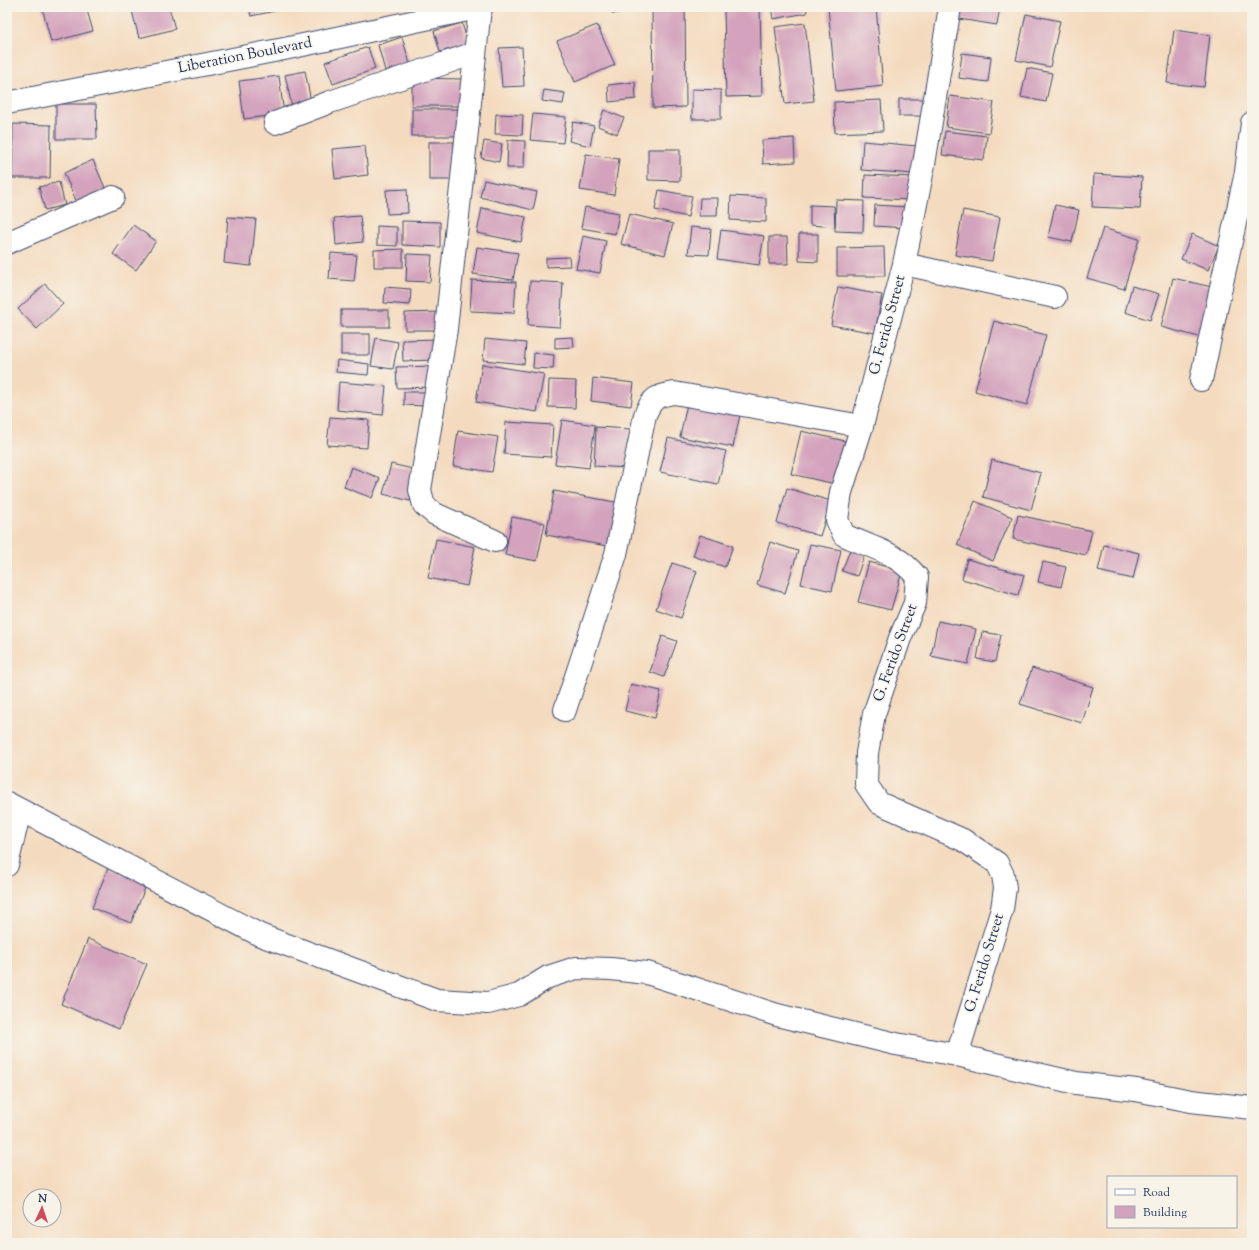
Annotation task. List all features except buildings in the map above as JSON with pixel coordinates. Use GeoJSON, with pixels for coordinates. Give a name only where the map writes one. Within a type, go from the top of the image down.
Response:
{"type":"FeatureCollection","features":[{"type":"Feature","properties":{"kind":"street"},"geometry":{"type":"LineString","coordinates":[[481,7],[446,329],[420,490],[424,505],[435,514],[495,541]]}},
{"type":"Feature","properties":{"kind":"street","name":"Liberation Boulevard"},"geometry":{"type":"LineString","coordinates":[[7,103],[291,47],[481,7]]}},
{"type":"Feature","properties":{"kind":"street","name":"G. Ferido Street"},"geometry":{"type":"LineString","coordinates":[[950,7],[924,164],[904,264],[862,426],[841,492],[837,520],[844,535],[894,556],[907,565],[917,577],[915,603],[900,638],[874,714],[867,753],[866,784],[879,803],[963,840],[997,863],[1004,875],[1005,888],[1002,909],[957,1055]]}},
{"type":"Feature","properties":{"kind":"street"},"geometry":{"type":"LineString","coordinates":[[275,123],[330,102],[475,53]]}},
{"type":"Feature","properties":{"kind":"street"},"geometry":{"type":"LineString","coordinates":[[1201,380],[1246,172],[1252,123]]}},
{"type":"Feature","properties":{"kind":"street"},"geometry":{"type":"LineString","coordinates":[[7,243],[113,197]]}},
{"type":"Feature","properties":{"kind":"street"},"geometry":{"type":"LineString","coordinates":[[904,264],[1054,297]]}},
{"type":"Feature","properties":{"kind":"street"},"geometry":{"type":"LineString","coordinates":[[565,710],[616,554],[645,415],[649,403],[658,396],[674,392],[862,426]]}},
{"type":"Feature","properties":{"kind":"street"},"geometry":{"type":"LineString","coordinates":[[7,866],[14,807],[260,935],[437,1000],[488,1003],[519,995],[548,977],[576,968],[611,969],[647,973],[777,1015],[896,1044],[957,1055],[1076,1082],[1136,1090],[1191,1101],[1252,1108]]}}]}
